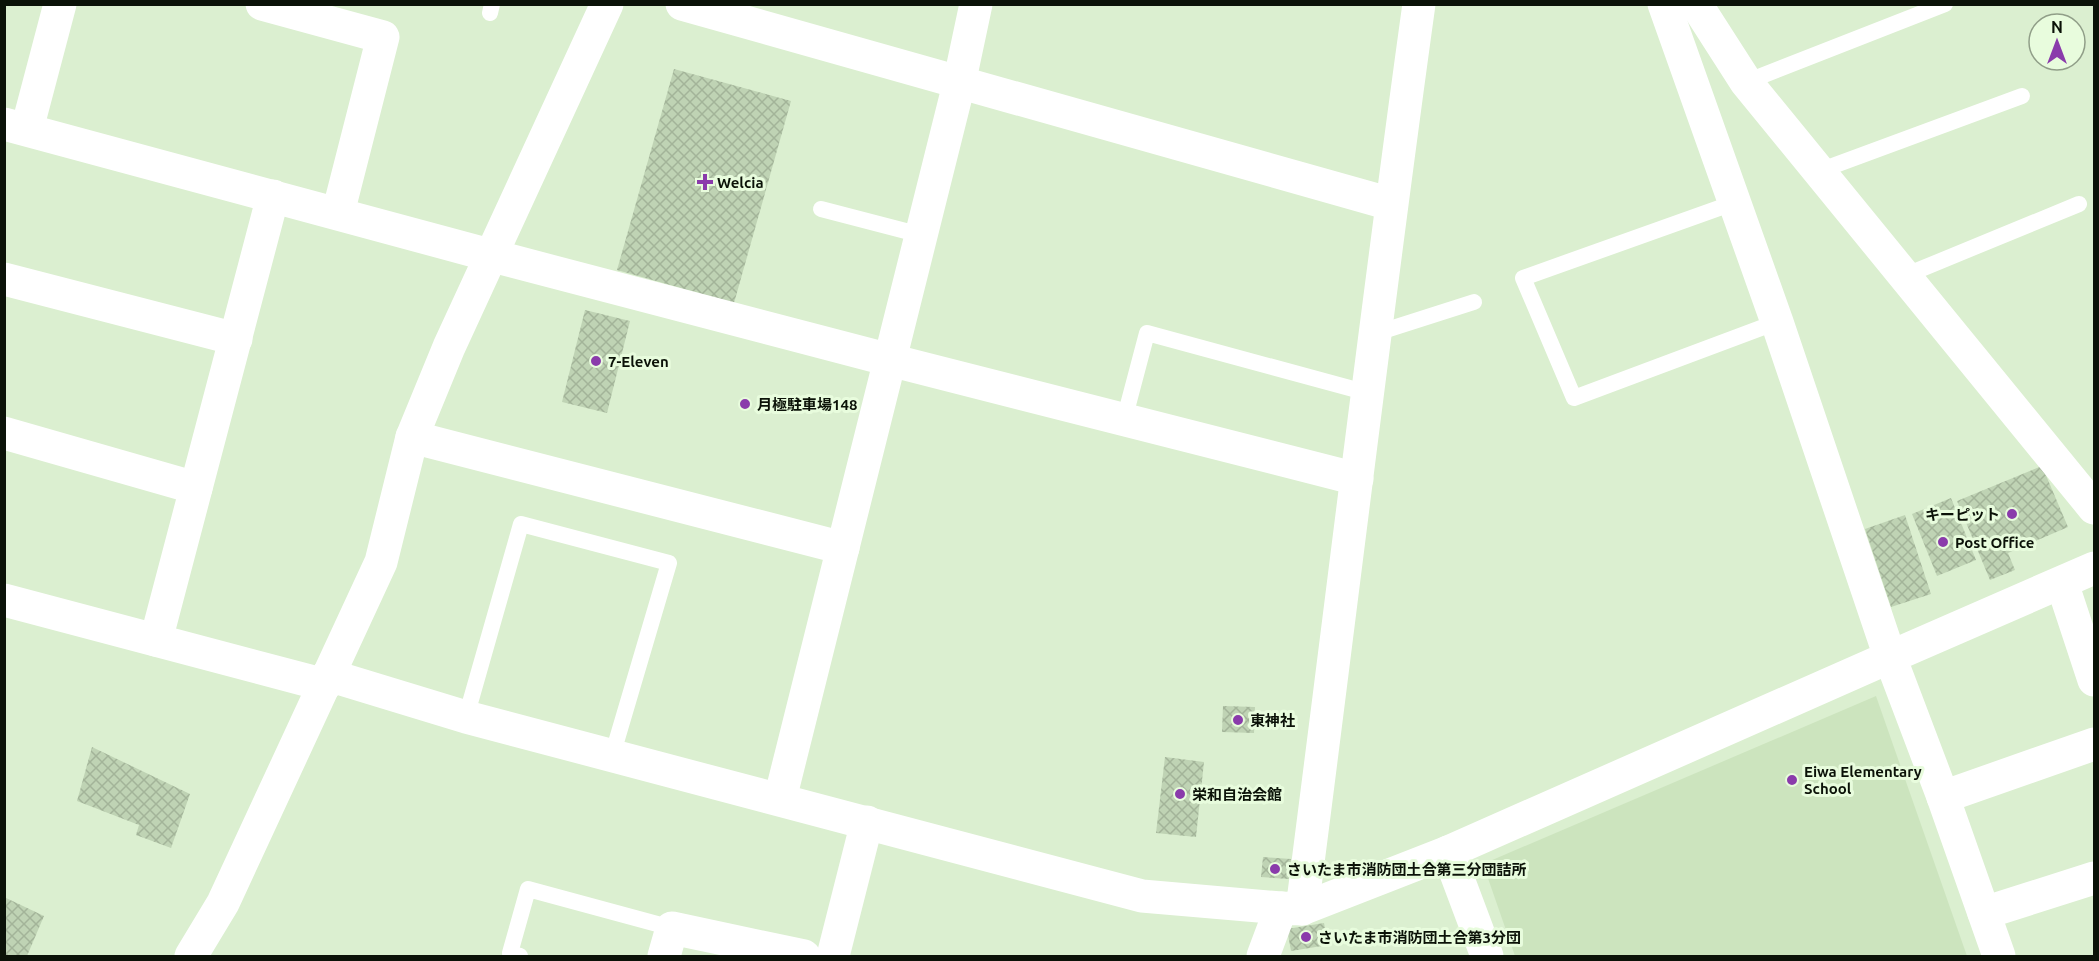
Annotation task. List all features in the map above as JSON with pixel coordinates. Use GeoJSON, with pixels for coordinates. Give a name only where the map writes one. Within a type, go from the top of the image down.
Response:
{"type":"FeatureCollection","features":[{"type":"Feature","properties":{"kind":"street"},"geometry":{"type":"LineString","coordinates":[[60,4],[16,126],[493,256],[1357,479]]}},
{"type":"Feature","properties":{"kind":"street"},"geometry":{"type":"LineString","coordinates":[[262,4],[383,37],[338,213]]}},
{"type":"Feature","properties":{"kind":"street"},"geometry":{"type":"LineString","coordinates":[[191,957],[223,903],[381,562],[412,437],[449,347],[493,256],[607,4]]}},
{"type":"Feature","properties":{"kind":"street"},"geometry":{"type":"LineString","coordinates":[[682,4],[1391,204]]}},
{"type":"Feature","properties":{"kind":"street"},"geometry":{"type":"LineString","coordinates":[[780,799],[959,84],[976,4]]}},
{"type":"Feature","properties":{"kind":"street"},"geometry":{"type":"LineString","coordinates":[[1263,957],[1292,909],[1357,479],[1377,333],[1391,204],[1419,4]]}},
{"type":"Feature","properties":{"kind":"street"},"geometry":{"type":"LineString","coordinates":[[1664,4],[1736,202],[1890,657],[1943,797],[1999,957]]}},
{"type":"Feature","properties":{"kind":"street"},"geometry":{"type":"LineString","coordinates":[[1696,4],[1746,82],[2094,508]]}},
{"type":"Feature","properties":{"kind":"street"},"geometry":{"type":"LineString","coordinates":[[156,640],[273,196]]}},
{"type":"Feature","properties":{"kind":"street"},"geometry":{"type":"LineString","coordinates":[[4,279],[236,339]]}},
{"type":"Feature","properties":{"kind":"street"},"geometry":{"type":"LineString","coordinates":[[4,433],[196,488]]}},
{"type":"Feature","properties":{"kind":"street"},"geometry":{"type":"LineString","coordinates":[[412,437],[843,548]]}},
{"type":"Feature","properties":{"kind":"street"},"geometry":{"type":"LineString","coordinates":[[4,600],[156,640],[327,680],[1142,896],[1292,909],[1448,852],[2094,568]]}},
{"type":"Feature","properties":{"kind":"street"},"geometry":{"type":"LineString","coordinates":[[2062,583],[2094,680]]}},
{"type":"Feature","properties":{"kind":"street"},"geometry":{"type":"LineString","coordinates":[[1943,797],[2094,744]]}},
{"type":"Feature","properties":{"kind":"street"},"geometry":{"type":"LineString","coordinates":[[833,957],[867,822]]}},
{"type":"Feature","properties":{"kind":"street"},"geometry":{"type":"LineString","coordinates":[[1448,852],[1487,957]]}},
{"type":"Feature","properties":{"kind":"street"},"geometry":{"type":"LineString","coordinates":[[1984,913],[2094,878]]}},
{"type":"Feature","properties":{"kind":"street"},"geometry":{"type":"LineString","coordinates":[[668,942],[804,957]]}},
{"type":"Feature","properties":{"kind":"lane"},"geometry":{"type":"LineString","coordinates":[[1746,82],[1945,4]]}},
{"type":"Feature","properties":{"kind":"lane"},"geometry":{"type":"LineString","coordinates":[[1819,171],[2022,96]]}},
{"type":"Feature","properties":{"kind":"lane"},"geometry":{"type":"LineString","coordinates":[[1736,202],[1523,278],[1574,398],[1777,321]]}},
{"type":"Feature","properties":{"kind":"lane"},"geometry":{"type":"LineString","coordinates":[[1904,276],[2079,204]]}},
{"type":"Feature","properties":{"kind":"lane"},"geometry":{"type":"LineString","coordinates":[[821,209],[921,235]]}},
{"type":"Feature","properties":{"kind":"lane"},"geometry":{"type":"LineString","coordinates":[[1377,333],[1474,302]]}},
{"type":"Feature","properties":{"kind":"lane"},"geometry":{"type":"LineString","coordinates":[[1124,420],[1147,333],[1368,393]]}},
{"type":"Feature","properties":{"kind":"lane"},"geometry":{"type":"LineString","coordinates":[[466,717],[521,524],[669,562],[612,756]]}},
{"type":"Feature","properties":{"kind":"lane"},"geometry":{"type":"LineString","coordinates":[[520,957],[510,953],[528,889],[668,942]]}},
{"type":"Feature","properties":{"kind":"shaded area","name":"Eiwa Elementary School"},"geometry":{"type":"Polygon","coordinates":[[[1876,696],[1967,956],[1515,956],[1483,864],[1876,696]]]}},
{"type":"Feature","properties":{"kind":"building"},"geometry":{"type":"Polygon","coordinates":[[[674,69],[791,101],[734,303],[617,270],[674,69]]]}},
{"type":"Feature","properties":{"kind":"building","name":"7-Eleven"},"geometry":{"type":"Polygon","coordinates":[[[585,310],[630,321],[607,413],[562,402],[585,310]]]}},
{"type":"Feature","properties":{"kind":"building","name":"キーピット"},"geometry":{"type":"Polygon","coordinates":[[[2042,466],[2068,527],[2008,553],[2015,570],[1990,580],[1957,501],[2042,466]]]}},
{"type":"Feature","properties":{"kind":"building"},"geometry":{"type":"Polygon","coordinates":[[[1951,498],[1976,560],[1937,576],[1912,514],[1951,498]]]}},
{"type":"Feature","properties":{"kind":"building"},"geometry":{"type":"Polygon","coordinates":[[[1905,515],[1931,594],[1891,607],[1865,529],[1905,515]]]}},
{"type":"Feature","properties":{"kind":"building","name":"東神社"},"geometry":{"type":"Polygon","coordinates":[[[1223,706],[1255,707],[1254,733],[1222,732],[1223,706]]]}},
{"type":"Feature","properties":{"kind":"building"},"geometry":{"type":"Polygon","coordinates":[[[92,747],[190,794],[171,848],[136,835],[139,825],[77,801],[92,747]]]}},
{"type":"Feature","properties":{"kind":"building"},"geometry":{"type":"Polygon","coordinates":[[[1165,757],[1204,762],[1196,837],[1156,833],[1165,757]]]}},
{"type":"Feature","properties":{"kind":"building"},"geometry":{"type":"Polygon","coordinates":[[[1263,857],[1291,859],[1289,879],[1261,877],[1263,857]]]}},
{"type":"Feature","properties":{"kind":"building"},"geometry":{"type":"Polygon","coordinates":[[[4,897],[44,916],[27,956],[4,956],[4,897]]]}},
{"type":"Feature","properties":{"kind":"building"},"geometry":{"type":"Polygon","coordinates":[[[1324,923],[1328,945],[1291,951],[1287,929],[1324,923]]]}},
{"type":"Feature","properties":{"kind":"place","name":"Welcia"},"geometry":{"type":"Point","coordinates":[705,182]}},
{"type":"Feature","properties":{"kind":"place","name":"7-Eleven"},"geometry":{"type":"Point","coordinates":[596,361]}},
{"type":"Feature","properties":{"kind":"place","name":"月極駐車場148"},"geometry":{"type":"Point","coordinates":[745,404]}},
{"type":"Feature","properties":{"kind":"place","name":"キーピット"},"geometry":{"type":"Point","coordinates":[2012,514]}},
{"type":"Feature","properties":{"kind":"place","name":"Post Office"},"geometry":{"type":"Point","coordinates":[1943,542]}},
{"type":"Feature","properties":{"kind":"place","name":"東神社"},"geometry":{"type":"Point","coordinates":[1238,720]}},
{"type":"Feature","properties":{"kind":"place","name":"Eiwa Elementary School"},"geometry":{"type":"Point","coordinates":[1792,780]}},
{"type":"Feature","properties":{"kind":"place","name":"栄和自治会館"},"geometry":{"type":"Point","coordinates":[1180,794]}},
{"type":"Feature","properties":{"kind":"place","name":"さいたま市消防団土合第三分団詰所"},"geometry":{"type":"Point","coordinates":[1275,869]}},
{"type":"Feature","properties":{"kind":"place","name":"さいたま市消防団土合第3分団"},"geometry":{"type":"Point","coordinates":[1306,937]}}]}
